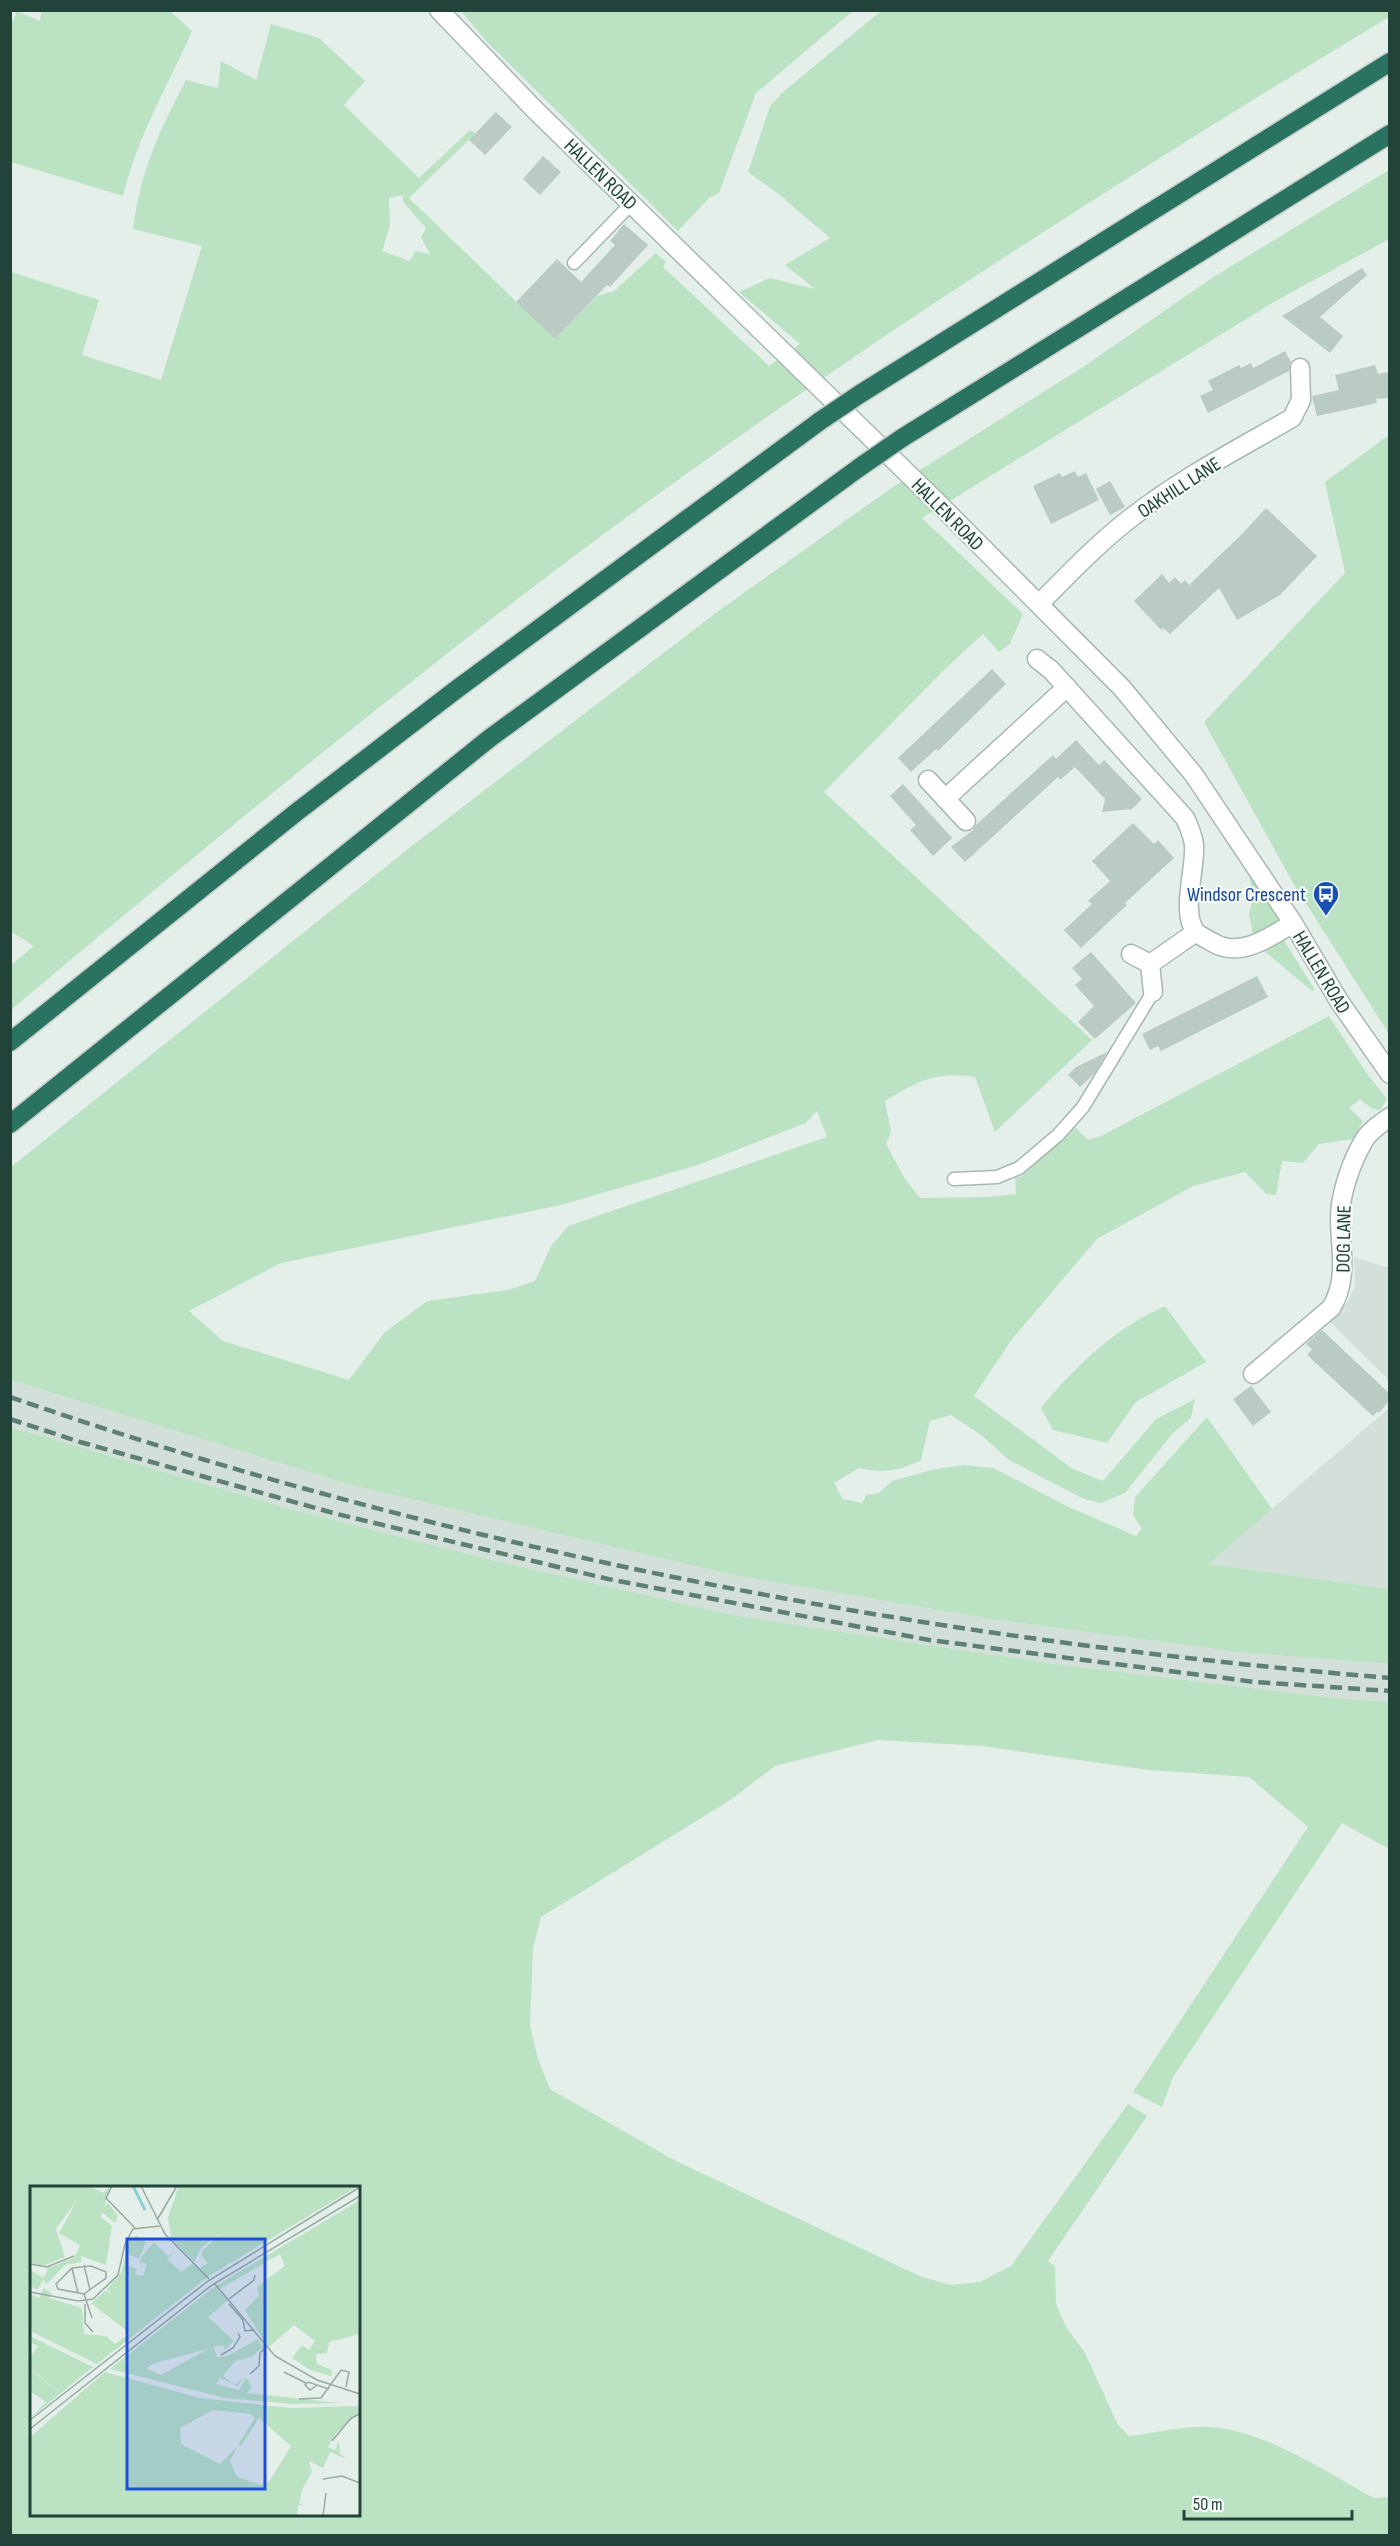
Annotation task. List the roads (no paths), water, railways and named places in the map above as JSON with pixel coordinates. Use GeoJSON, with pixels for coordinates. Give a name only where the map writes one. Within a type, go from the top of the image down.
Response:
{"type":"FeatureCollection","features":[{"type":"Feature","properties":{"kind":"highway"},"geometry":{"type":"LineString","coordinates":[[10,1042],[298,811],[438,703],[820,421],[1389,62]]}},
{"type":"Feature","properties":{"kind":"highway"},"geometry":{"type":"LineString","coordinates":[[10,1124],[490,738],[860,467],[902,438],[1389,134]]}},
{"type":"Feature","properties":{"kind":"street","name":"HALLEN ROAD"},"geometry":{"type":"LineString","coordinates":[[439,10],[535,110],[1122,688],[1194,775],[1293,923],[1339,1002],[1389,1074]]}},
{"type":"Feature","properties":{"kind":"street","name":"OAKHILL LANE"},"geometry":{"type":"LineString","coordinates":[[1039,604],[1087,556],[1132,516],[1182,482],[1292,418],[1301,400],[1300,368]]}},
{"type":"Feature","properties":{"kind":"street"},"geometry":{"type":"LineString","coordinates":[[1037,659],[1052,670],[1185,818],[1194,846],[1189,907],[1196,932],[1218,946],[1233,950],[1274,935],[1293,923]]}},
{"type":"Feature","properties":{"kind":"street"},"geometry":{"type":"LineString","coordinates":[[945,799],[1067,687]]}},
{"type":"Feature","properties":{"kind":"street"},"geometry":{"type":"LineString","coordinates":[[928,780],[966,821]]}},
{"type":"Feature","properties":{"kind":"street"},"geometry":{"type":"LineString","coordinates":[[1150,964],[1196,932]]}},
{"type":"Feature","properties":{"kind":"street"},"geometry":{"type":"LineString","coordinates":[[1131,954],[1150,964]]}},
{"type":"Feature","properties":{"kind":"street"},"geometry":{"type":"LineString","coordinates":[[1150,964],[1153,992]]}},
{"type":"Feature","properties":{"kind":"street","name":"DOG LANE"},"geometry":{"type":"LineString","coordinates":[[1253,1374],[1331,1308],[1339,1295],[1342,1282],[1340,1216],[1347,1181],[1364,1140],[1389,1117]]}},
{"type":"Feature","properties":{"kind":"lane"},"geometry":{"type":"LineString","coordinates":[[574,263],[632,204]]}},
{"type":"Feature","properties":{"kind":"lane"},"geometry":{"type":"LineString","coordinates":[[954,1179],[997,1177],[1019,1168],[1058,1134],[1083,1107],[1153,992]]}},
{"type":"Feature","properties":{"kind":"railway"},"geometry":{"type":"LineString","coordinates":[[10,1397],[178,1452],[348,1500],[519,1543],[691,1581],[865,1613],[1040,1639],[1215,1661],[1390,1678]]}},
{"type":"Feature","properties":{"kind":"railway"},"geometry":{"type":"LineString","coordinates":[[10,1419],[80,1442],[337,1514],[608,1579],[929,1640],[1255,1682],[1390,1691]]}},
{"type":"Feature","properties":{"kind":"place","name":"Windsor Crescent"},"geometry":{"type":"Point","coordinates":[1326,917]}}]}
